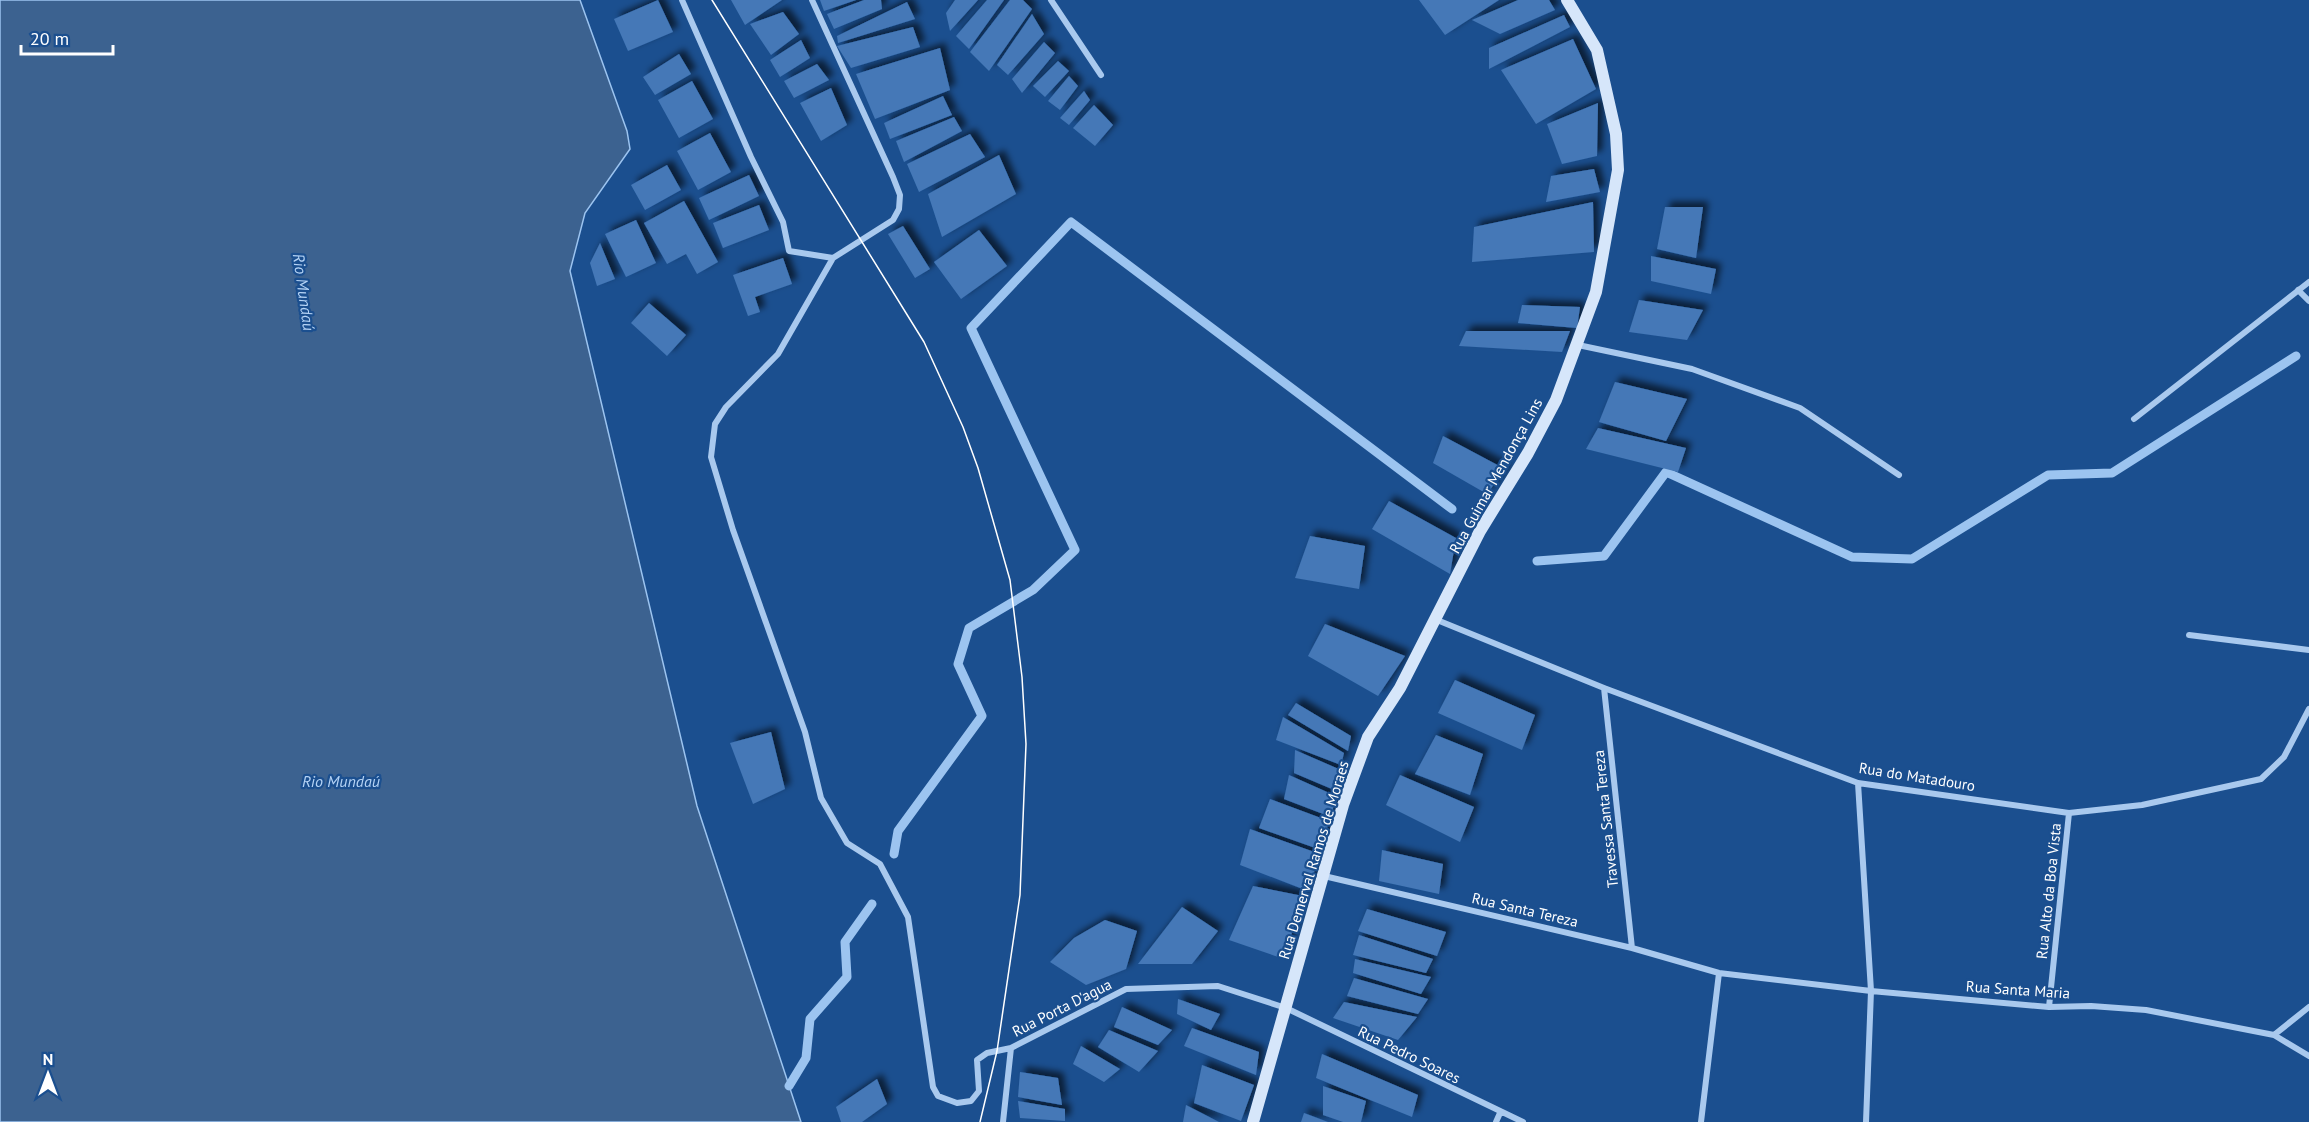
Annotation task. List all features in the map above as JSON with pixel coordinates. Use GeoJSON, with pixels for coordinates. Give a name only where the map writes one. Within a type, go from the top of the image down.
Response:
{"type":"FeatureCollection","features":[{"type":"Feature","properties":{"kind":"street"},"geometry":{"type":"LineString","coordinates":[[682,0],[751,157],[783,222],[789,251],[833,258]]}},
{"type":"Feature","properties":{"kind":"street"},"geometry":{"type":"LineString","coordinates":[[812,0],[900,195],[899,209],[893,220],[833,258],[778,354],[726,407],[715,424],[711,457],[733,530],[805,732],[821,798],[847,843],[880,864],[908,917],[933,1087],[938,1096],[957,1103],[971,1101],[979,1091],[977,1060],[987,1053],[1011,1048]]}},
{"type":"Feature","properties":{"kind":"street"},"geometry":{"type":"LineString","coordinates":[[1051,0],[1101,75]]}},
{"type":"Feature","properties":{"kind":"street","name":"Rua Guimar Mendonça Lins"},"geometry":{"type":"LineString","coordinates":[[1437,620],[1480,531],[1528,453],[1550,410],[1578,345],[1596,292],[1618,170],[1616,134],[1597,50],[1567,0]]}},
{"type":"Feature","properties":{"kind":"street"},"geometry":{"type":"LineString","coordinates":[[2134,420],[2309,282]]}},
{"type":"Feature","properties":{"kind":"street"},"geometry":{"type":"LineString","coordinates":[[2298,290],[2309,301]]}},
{"type":"Feature","properties":{"kind":"street"},"geometry":{"type":"LineString","coordinates":[[1578,345],[1692,369],[1800,408],[1899,475]]}},
{"type":"Feature","properties":{"kind":"street","name":"Rua do Matadouro"},"geometry":{"type":"LineString","coordinates":[[1437,620],[1604,688],[1858,783],[2069,813],[2142,805],[2261,779],[2284,757],[2309,709]]}},
{"type":"Feature","properties":{"kind":"street","name":"Rua Demerval Ramos de Moraes"},"geometry":{"type":"LineString","coordinates":[[1253,1122],[1343,805],[1368,737],[1400,688],[1437,620]]}},
{"type":"Feature","properties":{"kind":"street"},"geometry":{"type":"LineString","coordinates":[[2189,635],[2309,650]]}},
{"type":"Feature","properties":{"kind":"street","name":"Travessa Santa Tereza"},"geometry":{"type":"LineString","coordinates":[[1604,688],[1632,948]]}},
{"type":"Feature","properties":{"kind":"street"},"geometry":{"type":"LineString","coordinates":[[1858,783],[1871,991],[1866,1122]]}},
{"type":"Feature","properties":{"kind":"street","name":"Rua Alto da Boa Vista"},"geometry":{"type":"LineString","coordinates":[[2049,1007],[2069,813]]}},
{"type":"Feature","properties":{"kind":"street","name":"Rua Santa Tereza"},"geometry":{"type":"LineString","coordinates":[[1324,876],[1632,948],[1719,973]]}},
{"type":"Feature","properties":{"kind":"street"},"geometry":{"type":"LineString","coordinates":[[1701,1122],[1719,973]]}},
{"type":"Feature","properties":{"kind":"street","name":"Rua Santa Maria"},"geometry":{"type":"LineString","coordinates":[[1719,973],[1871,991],[2049,1007],[2091,1006],[2146,1010],[2274,1035],[2309,1056]]}},
{"type":"Feature","properties":{"kind":"street","name":"Rua Pedro Soares"},"geometry":{"type":"LineString","coordinates":[[1126,989],[1218,986],[1286,1008],[1500,1113],[1523,1122]]}},
{"type":"Feature","properties":{"kind":"street","name":"Rua Porta D'agua"},"geometry":{"type":"LineString","coordinates":[[1003,1122],[1011,1048],[1126,989]]}},
{"type":"Feature","properties":{"kind":"street"},"geometry":{"type":"LineString","coordinates":[[2274,1035],[2309,1007]]}},
{"type":"Feature","properties":{"kind":"street"},"geometry":{"type":"LineString","coordinates":[[1496,1122],[1500,1113]]}},
{"type":"Feature","properties":{"kind":"water","name":"Rio Mundaú"},"geometry":{"type":"Polygon","coordinates":[[[0,0],[580,0],[627,131],[630,149],[585,213],[570,271],[697,806],[801,1122],[0,1122],[0,0]]]}},
{"type":"Feature","properties":{"kind":"building"},"geometry":{"type":"Polygon","coordinates":[[[658,0],[673,32],[628,51],[614,19],[658,0]]]}},
{"type":"Feature","properties":{"kind":"building"},"geometry":{"type":"Polygon","coordinates":[[[731,0],[782,0],[745,25],[731,0]]]}},
{"type":"Feature","properties":{"kind":"building"},"geometry":{"type":"Polygon","coordinates":[[[820,0],[856,0],[824,11],[820,0]]]}},
{"type":"Feature","properties":{"kind":"building"},"geometry":{"type":"Polygon","coordinates":[[[864,0],[881,0],[882,9],[834,29],[827,14],[864,0]]]}},
{"type":"Feature","properties":{"kind":"building"},"geometry":{"type":"Polygon","coordinates":[[[955,0],[978,0],[950,31],[946,13],[955,0]]]}},
{"type":"Feature","properties":{"kind":"building"},"geometry":{"type":"Polygon","coordinates":[[[987,0],[1004,0],[969,49],[956,36],[987,0]]]}},
{"type":"Feature","properties":{"kind":"building"},"geometry":{"type":"Polygon","coordinates":[[[1010,0],[1023,0],[1032,9],[989,71],[970,52],[1010,0]]]}},
{"type":"Feature","properties":{"kind":"building"},"geometry":{"type":"Polygon","coordinates":[[[1419,0],[1499,0],[1445,35],[1419,0]]]}},
{"type":"Feature","properties":{"kind":"building"},"geometry":{"type":"Polygon","coordinates":[[[1518,0],[1549,0],[1555,10],[1500,34],[1472,20],[1518,0]]]}},
{"type":"Feature","properties":{"kind":"building"},"geometry":{"type":"Polygon","coordinates":[[[907,2],[915,19],[838,43],[837,36],[907,2]]]}},
{"type":"Feature","properties":{"kind":"building"},"geometry":{"type":"Polygon","coordinates":[[[783,12],[799,34],[771,55],[750,24],[783,12]]]}},
{"type":"Feature","properties":{"kind":"building"},"geometry":{"type":"Polygon","coordinates":[[[1032,14],[1044,34],[1008,75],[997,65],[1032,14]]]}},
{"type":"Feature","properties":{"kind":"building"},"geometry":{"type":"Polygon","coordinates":[[[1564,15],[1570,27],[1489,69],[1489,48],[1564,15]]]}},
{"type":"Feature","properties":{"kind":"building"},"geometry":{"type":"Polygon","coordinates":[[[913,27],[920,47],[851,68],[837,46],[913,27]]]}},
{"type":"Feature","properties":{"kind":"building"},"geometry":{"type":"Polygon","coordinates":[[[1573,39],[1596,89],[1536,124],[1501,70],[1573,39]]]}},
{"type":"Feature","properties":{"kind":"building"},"geometry":{"type":"Polygon","coordinates":[[[801,40],[810,58],[780,77],[770,60],[801,40]]]}},
{"type":"Feature","properties":{"kind":"building"},"geometry":{"type":"Polygon","coordinates":[[[1044,42],[1055,53],[1022,93],[1012,79],[1044,42]]]}},
{"type":"Feature","properties":{"kind":"building"},"geometry":{"type":"Polygon","coordinates":[[[940,48],[950,90],[875,119],[856,74],[940,48]]]}},
{"type":"Feature","properties":{"kind":"building"},"geometry":{"type":"Polygon","coordinates":[[[679,54],[691,74],[655,95],[643,77],[679,54]]]}},
{"type":"Feature","properties":{"kind":"building"},"geometry":{"type":"Polygon","coordinates":[[[1058,61],[1069,71],[1045,97],[1033,86],[1058,61]]]}},
{"type":"Feature","properties":{"kind":"building"},"geometry":{"type":"Polygon","coordinates":[[[817,64],[829,80],[794,98],[784,81],[817,64]]]}},
{"type":"Feature","properties":{"kind":"building"},"geometry":{"type":"Polygon","coordinates":[[[1069,76],[1078,86],[1060,110],[1048,101],[1069,76]]]}},
{"type":"Feature","properties":{"kind":"building"},"geometry":{"type":"Polygon","coordinates":[[[692,81],[713,119],[679,138],[658,100],[692,81]]]}},
{"type":"Feature","properties":{"kind":"building"},"geometry":{"type":"Polygon","coordinates":[[[831,88],[847,125],[821,141],[800,103],[831,88]]]}},
{"type":"Feature","properties":{"kind":"building"},"geometry":{"type":"Polygon","coordinates":[[[1084,91],[1090,100],[1069,125],[1060,118],[1084,91]]]}},
{"type":"Feature","properties":{"kind":"building"},"geometry":{"type":"Polygon","coordinates":[[[943,96],[952,115],[890,139],[884,123],[943,96]]]}},
{"type":"Feature","properties":{"kind":"building"},"geometry":{"type":"Polygon","coordinates":[[[1598,103],[1597,156],[1562,164],[1547,124],[1598,103]]]}},
{"type":"Feature","properties":{"kind":"building"},"geometry":{"type":"Polygon","coordinates":[[[1094,105],[1113,125],[1095,146],[1073,128],[1094,105]]]}},
{"type":"Feature","properties":{"kind":"building"},"geometry":{"type":"Polygon","coordinates":[[[954,117],[962,131],[904,162],[896,141],[954,117]]]}},
{"type":"Feature","properties":{"kind":"building"},"geometry":{"type":"Polygon","coordinates":[[[710,133],[731,172],[698,190],[677,151],[710,133]]]}},
{"type":"Feature","properties":{"kind":"building"},"geometry":{"type":"Polygon","coordinates":[[[970,134],[985,157],[919,192],[907,164],[970,134]]]}},
{"type":"Feature","properties":{"kind":"building"},"geometry":{"type":"Polygon","coordinates":[[[999,155],[1016,194],[942,237],[928,194],[999,155]]]}},
{"type":"Feature","properties":{"kind":"building"},"geometry":{"type":"Polygon","coordinates":[[[667,165],[681,190],[645,210],[631,185],[667,165]]]}},
{"type":"Feature","properties":{"kind":"building"},"geometry":{"type":"Polygon","coordinates":[[[1594,169],[1600,192],[1546,202],[1551,176],[1594,169]]]}},
{"type":"Feature","properties":{"kind":"building"},"geometry":{"type":"Polygon","coordinates":[[[749,175],[759,196],[709,220],[699,198],[749,175]]]}},
{"type":"Feature","properties":{"kind":"building"},"geometry":{"type":"Polygon","coordinates":[[[684,201],[718,262],[697,274],[686,254],[667,264],[644,223],[684,201]]]}},
{"type":"Feature","properties":{"kind":"building"},"geometry":{"type":"Polygon","coordinates":[[[1593,202],[1594,252],[1472,262],[1474,227],[1593,202]]]}},
{"type":"Feature","properties":{"kind":"building"},"geometry":{"type":"Polygon","coordinates":[[[759,205],[769,230],[723,248],[713,223],[759,205]]]}},
{"type":"Feature","properties":{"kind":"building"},"geometry":{"type":"Polygon","coordinates":[[[1665,207],[1703,207],[1696,258],[1657,249],[1665,207]]]}},
{"type":"Feature","properties":{"kind":"building"},"geometry":{"type":"Polygon","coordinates":[[[636,220],[656,263],[626,277],[605,234],[636,220]]]}},
{"type":"Feature","properties":{"kind":"building"},"geometry":{"type":"Polygon","coordinates":[[[903,226],[930,269],[915,278],[888,234],[903,226]]]}},
{"type":"Feature","properties":{"kind":"building"},"geometry":{"type":"Polygon","coordinates":[[[979,230],[1007,266],[961,299],[934,262],[979,230]]]}},
{"type":"Feature","properties":{"kind":"building"},"geometry":{"type":"Polygon","coordinates":[[[600,243],[615,279],[597,286],[590,263],[600,243]]]}},
{"type":"Feature","properties":{"kind":"building"},"geometry":{"type":"Polygon","coordinates":[[[1651,256],[1716,269],[1711,294],[1651,281],[1651,256]]]}},
{"type":"Feature","properties":{"kind":"building"},"geometry":{"type":"Polygon","coordinates":[[[783,258],[792,284],[755,297],[760,312],[748,316],[733,275],[783,258]]]}},
{"type":"Feature","properties":{"kind":"building"},"geometry":{"type":"Polygon","coordinates":[[[1639,300],[1703,310],[1687,340],[1629,332],[1639,300]]]}},
{"type":"Feature","properties":{"kind":"building"},"geometry":{"type":"Polygon","coordinates":[[[649,303],[686,335],[667,356],[631,323],[649,303]]]}},
{"type":"Feature","properties":{"kind":"building"},"geometry":{"type":"Polygon","coordinates":[[[1522,305],[1580,307],[1577,328],[1518,323],[1522,305]]]}},
{"type":"Feature","properties":{"kind":"building"},"geometry":{"type":"Polygon","coordinates":[[[1466,331],[1570,331],[1562,352],[1459,346],[1466,331]]]}},
{"type":"Feature","properties":{"kind":"building"},"geometry":{"type":"Polygon","coordinates":[[[1615,382],[1687,399],[1666,441],[1599,422],[1615,382]]]}},
{"type":"Feature","properties":{"kind":"building"},"geometry":{"type":"Polygon","coordinates":[[[1598,428],[1686,448],[1678,472],[1586,449],[1598,428]]]}},
{"type":"Feature","properties":{"kind":"building"},"geometry":{"type":"Polygon","coordinates":[[[1443,436],[1505,469],[1487,494],[1433,463],[1443,436]]]}},
{"type":"Feature","properties":{"kind":"building"},"geometry":{"type":"Polygon","coordinates":[[[1389,501],[1456,538],[1450,574],[1372,529],[1389,501]]]}},
{"type":"Feature","properties":{"kind":"building"},"geometry":{"type":"Polygon","coordinates":[[[1310,536],[1365,546],[1359,589],[1295,578],[1310,536]]]}},
{"type":"Feature","properties":{"kind":"building"},"geometry":{"type":"Polygon","coordinates":[[[1325,624],[1405,656],[1378,696],[1308,656],[1325,624]]]}},
{"type":"Feature","properties":{"kind":"building"},"geometry":{"type":"Polygon","coordinates":[[[1455,680],[1535,715],[1522,750],[1438,713],[1455,680]]]}},
{"type":"Feature","properties":{"kind":"building"},"geometry":{"type":"Polygon","coordinates":[[[1296,703],[1351,736],[1348,751],[1288,715],[1296,703]]]}},
{"type":"Feature","properties":{"kind":"building"},"geometry":{"type":"Polygon","coordinates":[[[1283,717],[1344,753],[1341,765],[1276,740],[1283,717]]]}},
{"type":"Feature","properties":{"kind":"building"},"geometry":{"type":"Polygon","coordinates":[[[771,732],[785,789],[753,804],[730,743],[771,732]]]}},
{"type":"Feature","properties":{"kind":"building"},"geometry":{"type":"Polygon","coordinates":[[[1436,735],[1483,754],[1470,795],[1415,774],[1436,735]]]}},
{"type":"Feature","properties":{"kind":"building"},"geometry":{"type":"Polygon","coordinates":[[[1295,750],[1341,770],[1339,792],[1294,773],[1295,750]]]}},
{"type":"Feature","properties":{"kind":"building"},"geometry":{"type":"Polygon","coordinates":[[[1289,775],[1336,796],[1331,817],[1284,799],[1289,775]]]}},
{"type":"Feature","properties":{"kind":"building"},"geometry":{"type":"Polygon","coordinates":[[[1400,775],[1474,807],[1460,842],[1386,805],[1400,775]]]}},
{"type":"Feature","properties":{"kind":"building"},"geometry":{"type":"Polygon","coordinates":[[[1270,799],[1329,821],[1321,850],[1259,828],[1270,799]]]}},
{"type":"Feature","properties":{"kind":"building"},"geometry":{"type":"Polygon","coordinates":[[[1250,829],[1320,854],[1308,891],[1240,865],[1250,829]]]}},
{"type":"Feature","properties":{"kind":"building"},"geometry":{"type":"Polygon","coordinates":[[[1382,850],[1443,864],[1439,894],[1379,881],[1382,850]]]}},
{"type":"Feature","properties":{"kind":"building"},"geometry":{"type":"Polygon","coordinates":[[[1253,886],[1303,896],[1284,959],[1229,940],[1253,886]]]}},
{"type":"Feature","properties":{"kind":"building"},"geometry":{"type":"Polygon","coordinates":[[[1182,907],[1218,931],[1192,964],[1138,964],[1182,907]]]}},
{"type":"Feature","properties":{"kind":"building"},"geometry":{"type":"Polygon","coordinates":[[[1367,909],[1446,932],[1437,956],[1358,931],[1367,909]]]}},
{"type":"Feature","properties":{"kind":"building"},"geometry":{"type":"Polygon","coordinates":[[[1105,920],[1137,931],[1126,969],[1086,985],[1050,962],[1074,938],[1105,920]]]}},
{"type":"Feature","properties":{"kind":"building"},"geometry":{"type":"Polygon","coordinates":[[[1359,935],[1433,959],[1426,973],[1353,955],[1359,935]]]}},
{"type":"Feature","properties":{"kind":"building"},"geometry":{"type":"Polygon","coordinates":[[[1355,959],[1431,977],[1421,994],[1353,973],[1355,959]]]}},
{"type":"Feature","properties":{"kind":"building"},"geometry":{"type":"Polygon","coordinates":[[[1354,978],[1428,999],[1418,1014],[1347,996],[1354,978]]]}},
{"type":"Feature","properties":{"kind":"building"},"geometry":{"type":"Polygon","coordinates":[[[1178,999],[1220,1014],[1211,1030],[1177,1014],[1178,999]]]}},
{"type":"Feature","properties":{"kind":"building"},"geometry":{"type":"Polygon","coordinates":[[[1344,1002],[1417,1017],[1398,1040],[1333,1018],[1344,1002]]]}},
{"type":"Feature","properties":{"kind":"building"},"geometry":{"type":"Polygon","coordinates":[[[1122,1007],[1172,1030],[1158,1045],[1114,1027],[1122,1007]]]}},
{"type":"Feature","properties":{"kind":"building"},"geometry":{"type":"Polygon","coordinates":[[[1192,1028],[1259,1052],[1256,1075],[1184,1046],[1192,1028]]]}},
{"type":"Feature","properties":{"kind":"building"},"geometry":{"type":"Polygon","coordinates":[[[1109,1030],[1158,1051],[1139,1072],[1098,1047],[1109,1030]]]}},
{"type":"Feature","properties":{"kind":"building"},"geometry":{"type":"Polygon","coordinates":[[[1081,1046],[1120,1069],[1104,1082],[1073,1064],[1081,1046]]]}},
{"type":"Feature","properties":{"kind":"building"},"geometry":{"type":"Polygon","coordinates":[[[1322,1054],[1418,1095],[1412,1117],[1316,1078],[1322,1054]]]}},
{"type":"Feature","properties":{"kind":"building"},"geometry":{"type":"Polygon","coordinates":[[[1202,1065],[1254,1085],[1241,1121],[1194,1103],[1202,1065]]]}},
{"type":"Feature","properties":{"kind":"building"},"geometry":{"type":"Polygon","coordinates":[[[1020,1072],[1058,1078],[1062,1105],[1018,1097],[1020,1072]]]}},
{"type":"Feature","properties":{"kind":"building"},"geometry":{"type":"Polygon","coordinates":[[[877,1079],[887,1104],[862,1122],[841,1122],[836,1107],[877,1079]]]}},
{"type":"Feature","properties":{"kind":"building"},"geometry":{"type":"Polygon","coordinates":[[[1323,1086],[1366,1101],[1361,1122],[1343,1122],[1323,1115],[1323,1086]]]}},
{"type":"Feature","properties":{"kind":"building"},"geometry":{"type":"Polygon","coordinates":[[[1018,1101],[1065,1109],[1065,1121],[1020,1118],[1018,1101]]]}},
{"type":"Feature","properties":{"kind":"building"},"geometry":{"type":"Polygon","coordinates":[[[1186,1105],[1219,1122],[1183,1122],[1186,1105]]]}},
{"type":"Feature","properties":{"kind":"building"},"geometry":{"type":"Polygon","coordinates":[[[1304,1113],[1328,1122],[1301,1122],[1304,1113]]]}},
{"type":"Feature","properties":{"kind":"waterway"},"geometry":{"type":"LineString","coordinates":[[894,854],[898,831],[982,716],[958,664],[969,628],[1033,590],[1075,550],[971,328],[1071,222],[1452,509]]}},
{"type":"Feature","properties":{"kind":"waterway"},"geometry":{"type":"LineString","coordinates":[[1537,561],[1604,556],[1666,472],[1852,557],[1912,559],[2048,475],[2112,473],[2296,356]]}},
{"type":"Feature","properties":{"kind":"waterway"},"geometry":{"type":"LineString","coordinates":[[789,1086],[806,1058],[810,1019],[847,977],[845,942],[872,904]]}},
{"type":"Feature","properties":{"kind":"tram line"},"geometry":{"type":"LineString","coordinates":[[712,0],[924,342],[963,427],[978,468],[1010,580],[1022,677],[1026,744],[1020,895],[997,1051],[980,1122]]}}]}
